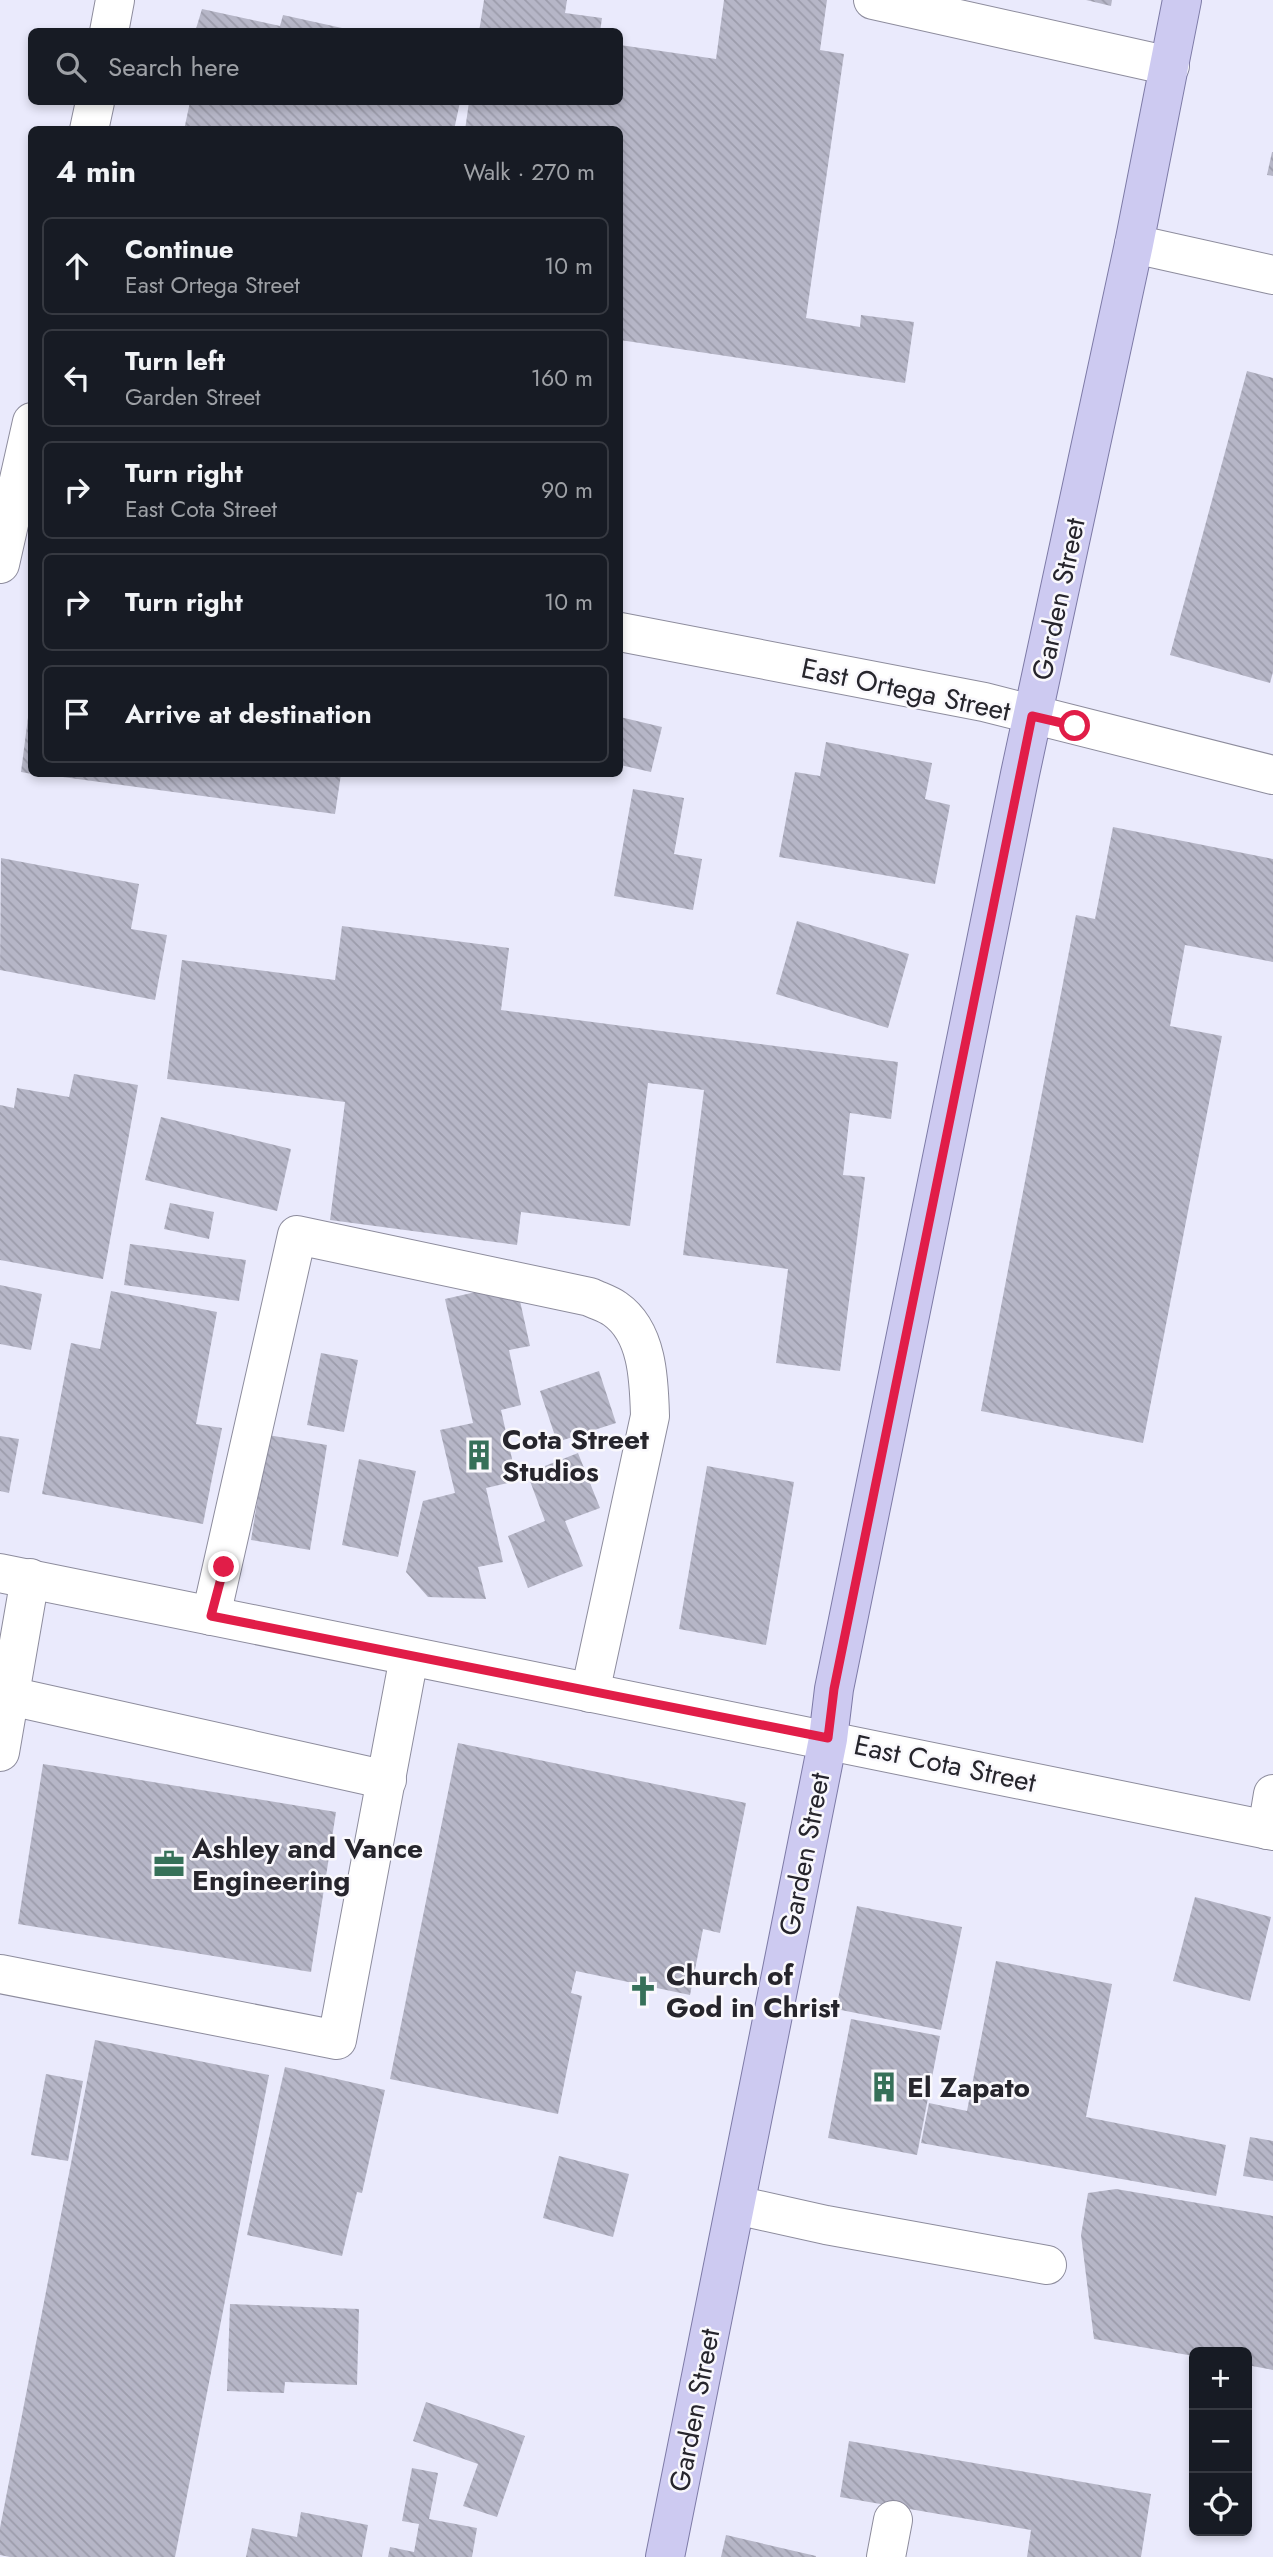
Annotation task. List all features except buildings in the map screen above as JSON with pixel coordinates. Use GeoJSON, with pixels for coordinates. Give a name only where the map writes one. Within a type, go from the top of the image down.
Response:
{"type":"FeatureCollection","features":[{"type":"Feature","properties":{"kind":"main road","name":"Garden Street"},"geometry":{"type":"LineString","coordinates":[[665,2557],[828,1738],[840,1661],[1032,716],[1134,244],[1182,0]]}},
{"type":"Feature","properties":{"kind":"street"},"geometry":{"type":"LineString","coordinates":[[110,28],[115,0]]}},
{"type":"Feature","properties":{"kind":"street"},"geometry":{"type":"LineString","coordinates":[[873,0],[1170,66]]}},
{"type":"Feature","properties":{"kind":"street"},"geometry":{"type":"LineString","coordinates":[[90,126],[94,105]]}},
{"type":"Feature","properties":{"kind":"street"},"geometry":{"type":"LineString","coordinates":[[1134,244],[1273,275]]}},
{"type":"Feature","properties":{"kind":"street"},"geometry":{"type":"LineString","coordinates":[[0,564],[15,514],[28,444]]}},
{"type":"Feature","properties":{"kind":"street","name":"East Ortega Street"},"geometry":{"type":"LineString","coordinates":[[623,633],[984,702],[1273,775]]}},
{"type":"Feature","properties":{"kind":"street"},"geometry":{"type":"LineString","coordinates":[[211,1616],[297,1235],[590,1297],[616,1309],[629,1324],[642,1349],[649,1377],[650,1416],[590,1693]]}},
{"type":"Feature","properties":{"kind":"street"},"geometry":{"type":"LineString","coordinates":[[0,1752],[10,1696],[15,1576]]}},
{"type":"Feature","properties":{"kind":"street","name":"East Cota Street"},"geometry":{"type":"LineString","coordinates":[[15,1576],[590,1693],[1271,1818]]}},
{"type":"Feature","properties":{"kind":"street"},"geometry":{"type":"LineString","coordinates":[[0,1974],[337,2040],[409,1657]]}},
{"type":"Feature","properties":{"kind":"street"},"geometry":{"type":"LineString","coordinates":[[10,1696],[387,1780]]}},
{"type":"Feature","properties":{"kind":"street"},"geometry":{"type":"LineString","coordinates":[[736,2205],[826,2225],[1048,2264]]}},
{"type":"Feature","properties":{"kind":"street"},"geometry":{"type":"LineString","coordinates":[[886,2557],[892,2520]]}},
{"type":"Feature","properties":{"kind":"place","name":"Cota Street Studios"},"geometry":{"type":"Point","coordinates":[479,1455]}},
{"type":"Feature","properties":{"kind":"place","name":"Ashley and Vance Engineering"},"geometry":{"type":"Point","coordinates":[169,1864]}},
{"type":"Feature","properties":{"kind":"place","name":"Church of God in Christ"},"geometry":{"type":"Point","coordinates":[643,1991]}},
{"type":"Feature","properties":{"kind":"place","name":"El Zapato"},"geometry":{"type":"Point","coordinates":[884,2087]}},
{"type":"Feature","properties":{"kind":"route"},"geometry":{"type":"LineString","coordinates":[[224,1567],[211,1616],[828,1738],[834,1689],[1032,716],[1075,726]]}}]}
